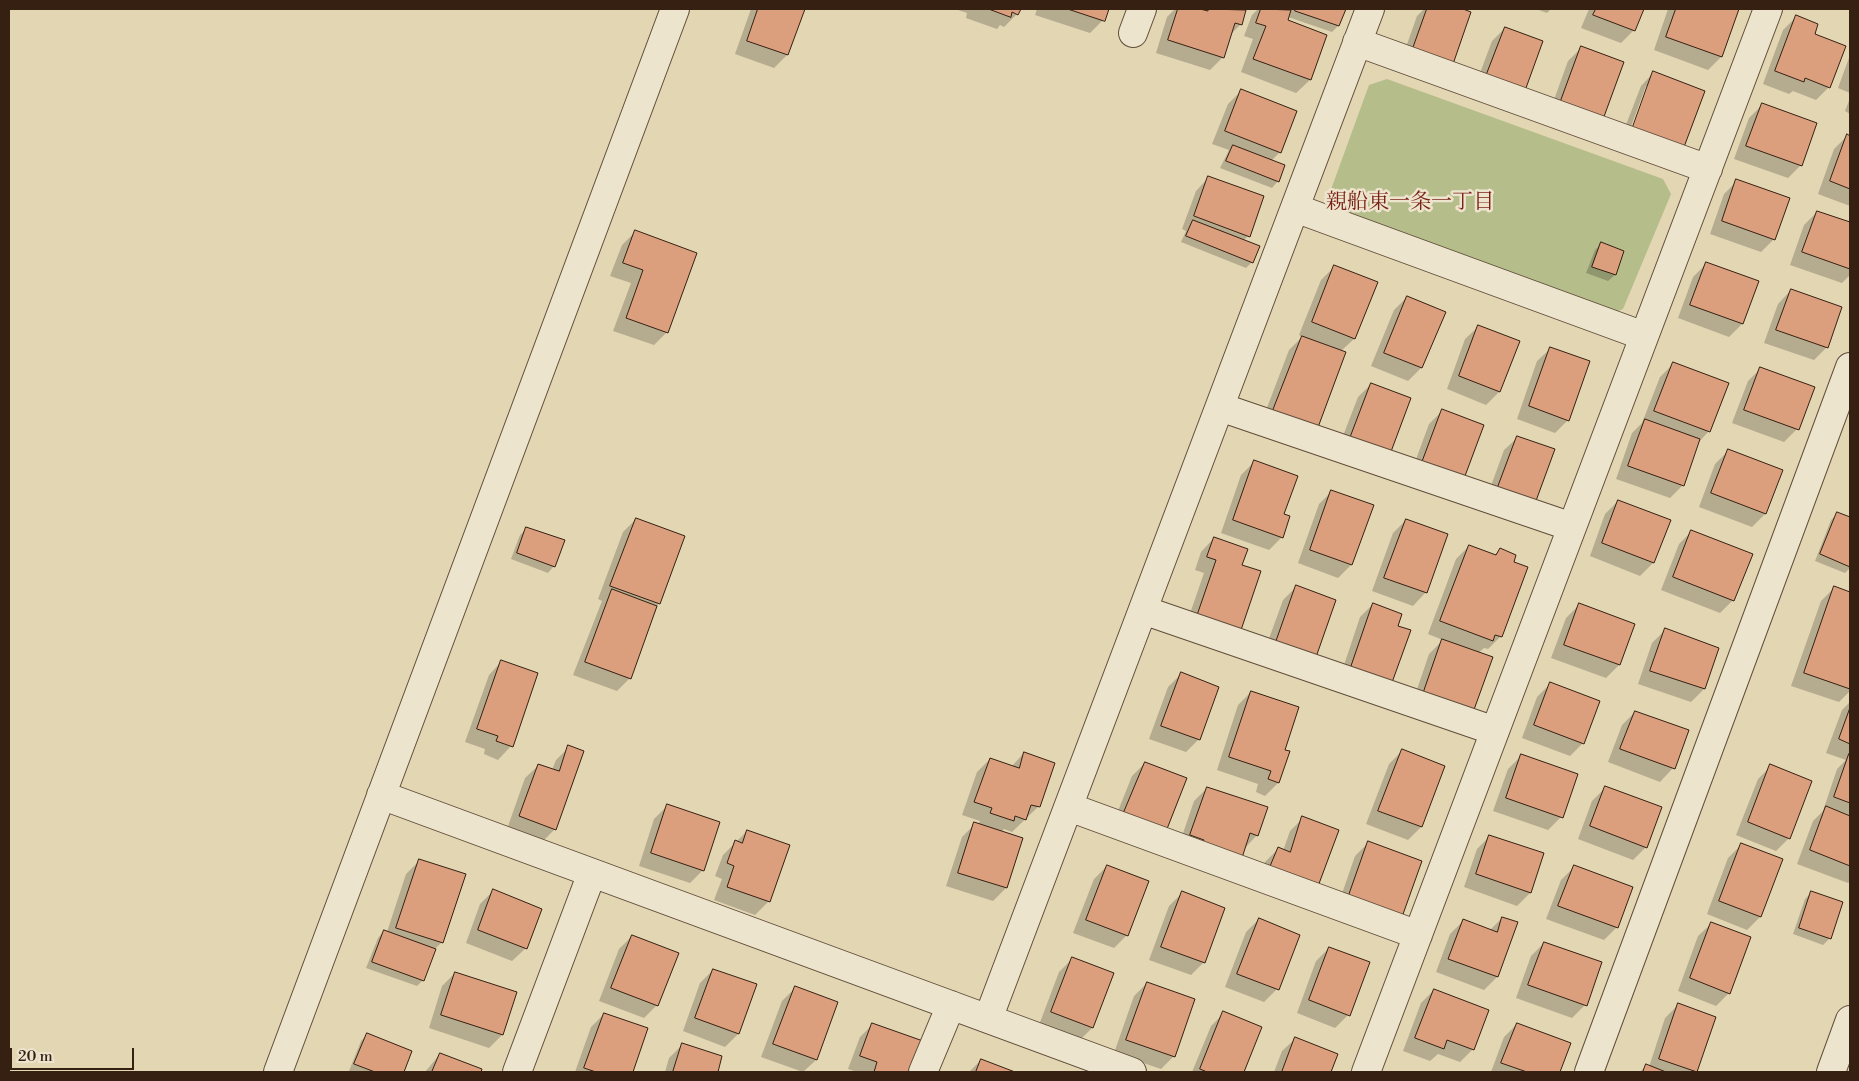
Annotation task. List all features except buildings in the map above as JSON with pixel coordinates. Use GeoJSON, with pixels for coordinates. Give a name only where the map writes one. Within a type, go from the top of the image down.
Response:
{"type":"FeatureCollection","features":[{"type":"Feature","properties":{"kind":"street"},"geometry":{"type":"LineString","coordinates":[[278,1072],[675,9]]}},
{"type":"Feature","properties":{"kind":"street"},"geometry":{"type":"LineString","coordinates":[[988,1019],[1370,9]]}},
{"type":"Feature","properties":{"kind":"street"},"geometry":{"type":"LineString","coordinates":[[1366,1072],[1768,9]]}},
{"type":"Feature","properties":{"kind":"street"},"geometry":{"type":"LineString","coordinates":[[1357,42],[1708,169]]}},
{"type":"Feature","properties":{"kind":"street"},"geometry":{"type":"LineString","coordinates":[[1295,208],[1644,336]]}},
{"type":"Feature","properties":{"kind":"street"},"geometry":{"type":"LineString","coordinates":[[1589,1072],[1850,367]]}},
{"type":"Feature","properties":{"kind":"street"},"geometry":{"type":"LineString","coordinates":[[1220,407],[1572,527]]}},
{"type":"Feature","properties":{"kind":"street"},"geometry":{"type":"LineString","coordinates":[[1143,610],[1495,731]]}},
{"type":"Feature","properties":{"kind":"street"},"geometry":{"type":"LineString","coordinates":[[382,795],[1132,1072]]}},
{"type":"Feature","properties":{"kind":"street"},"geometry":{"type":"LineString","coordinates":[[1069,807],[1418,935]]}},
{"type":"Feature","properties":{"kind":"street"},"geometry":{"type":"LineString","coordinates":[[517,1072],[592,873]]}},
{"type":"Feature","properties":{"kind":"street"},"geometry":{"type":"LineString","coordinates":[[924,1072],[950,1005]]}},
{"type":"Feature","properties":{"kind":"street"},"geometry":{"type":"LineString","coordinates":[[1831,1072],[1850,1020]]}},
{"type":"Feature","properties":{"kind":"green space"},"geometry":{"type":"Polygon","coordinates":[[[1387,79],[1663,179],[1671,194],[1623,309],[1613,313],[1332,208],[1329,195],[1369,85],[1387,79]]]}},
{"type":"Feature","properties":{"kind":"district","name":"親船東一条一丁目"},"geometry":{"type":"Point","coordinates":[1410,203]}}]}
